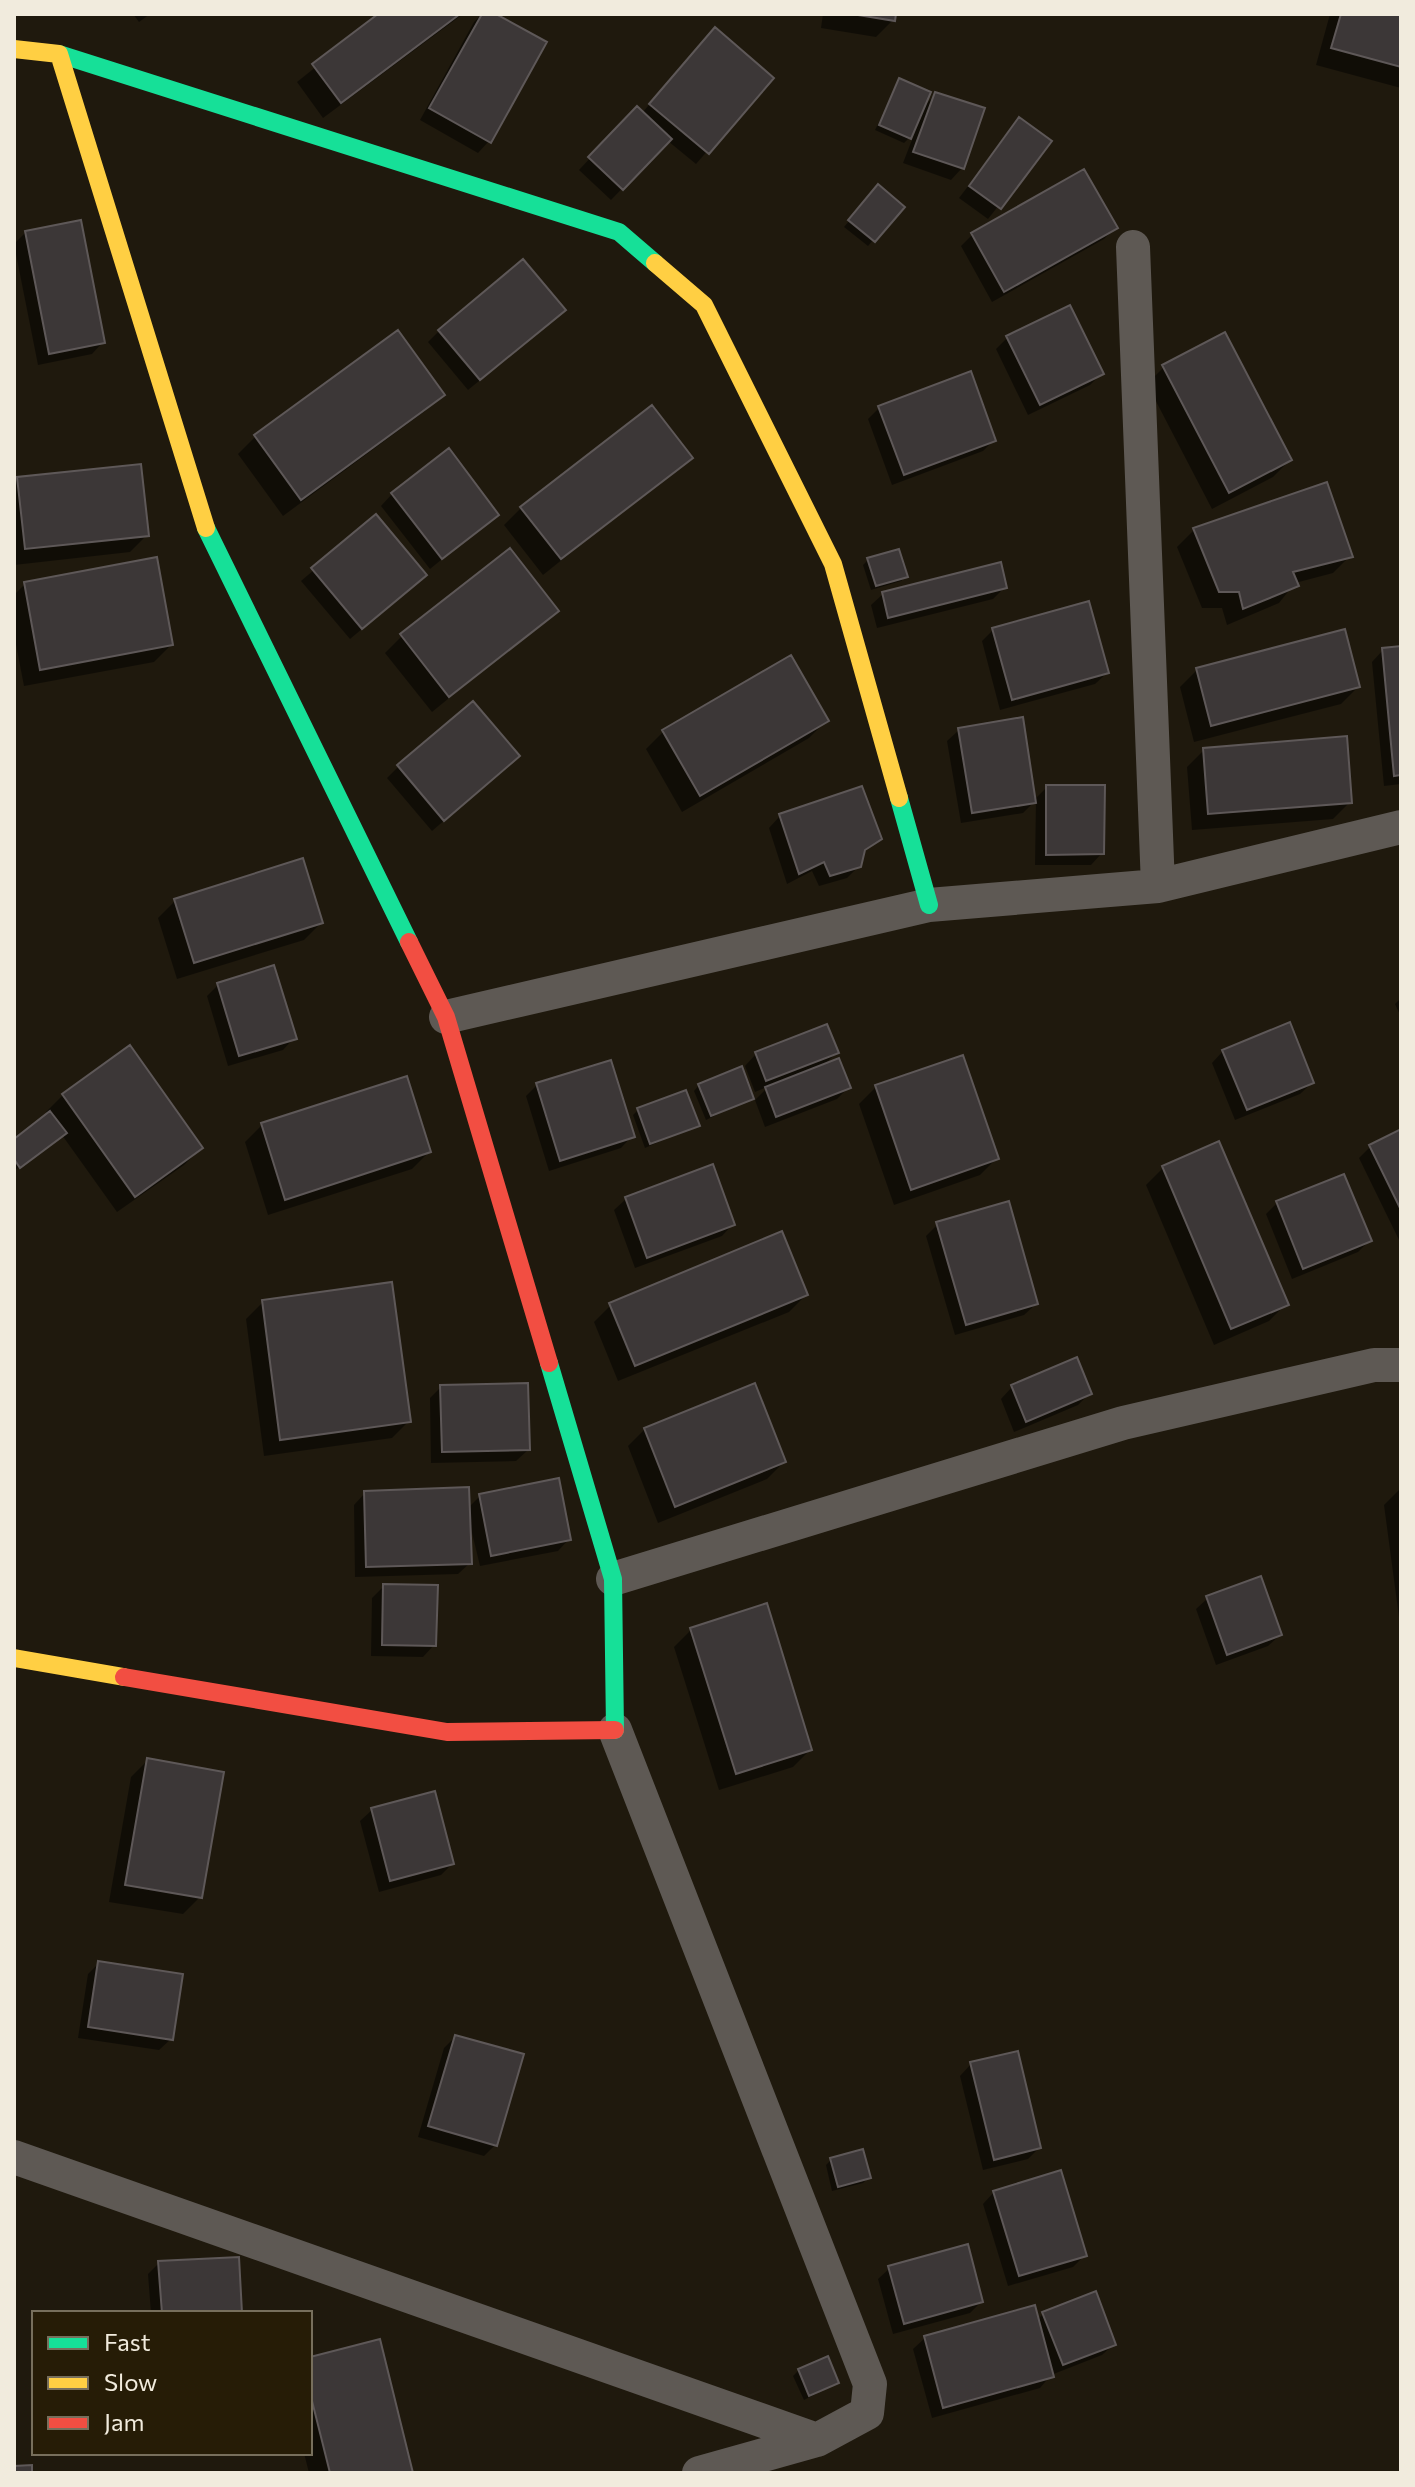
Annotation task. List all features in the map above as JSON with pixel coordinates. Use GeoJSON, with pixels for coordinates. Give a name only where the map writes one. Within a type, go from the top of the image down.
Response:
{"type":"FeatureCollection","features":[{"type":"Feature","properties":{"kind":"street"},"geometry":{"type":"LineString","coordinates":[[14,49],[59,54],[619,232],[704,305],[833,564],[929,905]]}},
{"type":"Feature","properties":{"kind":"street"},"geometry":{"type":"LineString","coordinates":[[59,54],[207,531],[446,1017],[613,1579],[615,1730],[870,2384],[867,2413],[817,2440],[699,2473]]}},
{"type":"Feature","properties":{"kind":"street"},"geometry":{"type":"LineString","coordinates":[[1133,247],[1158,886]]}},
{"type":"Feature","properties":{"kind":"street"},"geometry":{"type":"LineString","coordinates":[[446,1017],[929,905],[1158,886],[1401,827]]}},
{"type":"Feature","properties":{"kind":"street"},"geometry":{"type":"LineString","coordinates":[[613,1579],[1123,1423],[1374,1365],[1401,1365]]}},
{"type":"Feature","properties":{"kind":"street"},"geometry":{"type":"LineString","coordinates":[[14,1658],[447,1732],[615,1730]]}},
{"type":"Feature","properties":{"kind":"street"},"geometry":{"type":"LineString","coordinates":[[14,2157],[817,2440]]}},
{"type":"Feature","properties":{"kind":"building"},"geometry":{"type":"Polygon","coordinates":[[[378,14],[460,14],[341,103],[312,64],[378,14]]]}},
{"type":"Feature","properties":{"kind":"building"},"geometry":{"type":"Polygon","coordinates":[[[482,14],[496,14],[547,42],[491,143],[429,108],[482,14]]]}},
{"type":"Feature","properties":{"kind":"building"},"geometry":{"type":"Polygon","coordinates":[[[852,14],[896,14],[895,21],[852,14]]]}},
{"type":"Feature","properties":{"kind":"building"},"geometry":{"type":"Polygon","coordinates":[[[1341,14],[1401,14],[1401,67],[1331,48],[1341,14]]]}},
{"type":"Feature","properties":{"kind":"building"},"geometry":{"type":"Polygon","coordinates":[[[715,27],[774,78],[709,154],[649,104],[715,27]]]}},
{"type":"Feature","properties":{"kind":"building"},"geometry":{"type":"Polygon","coordinates":[[[899,78],[931,92],[911,139],[879,125],[899,78]]]}},
{"type":"Feature","properties":{"kind":"building"},"geometry":{"type":"Polygon","coordinates":[[[935,92],[985,108],[964,169],[913,152],[935,92]]]}},
{"type":"Feature","properties":{"kind":"building"},"geometry":{"type":"Polygon","coordinates":[[[637,106],[672,139],[623,190],[588,157],[637,106]]]}},
{"type":"Feature","properties":{"kind":"building"},"geometry":{"type":"Polygon","coordinates":[[[1019,117],[1052,141],[1001,209],[969,186],[1019,117]]]}},
{"type":"Feature","properties":{"kind":"building"},"geometry":{"type":"Polygon","coordinates":[[[1084,169],[1118,228],[1004,292],[971,233],[1084,169]]]}},
{"type":"Feature","properties":{"kind":"building"},"geometry":{"type":"Polygon","coordinates":[[[878,184],[905,207],[875,242],[848,220],[878,184]]]}},
{"type":"Feature","properties":{"kind":"building"},"geometry":{"type":"Polygon","coordinates":[[[81,220],[105,343],[49,354],[25,231],[81,220]]]}},
{"type":"Feature","properties":{"kind":"building"},"geometry":{"type":"Polygon","coordinates":[[[523,259],[566,310],[480,380],[438,330],[523,259]]]}},
{"type":"Feature","properties":{"kind":"building"},"geometry":{"type":"Polygon","coordinates":[[[1070,305],[1104,374],[1040,405],[1006,336],[1070,305]]]}},
{"type":"Feature","properties":{"kind":"building"},"geometry":{"type":"Polygon","coordinates":[[[398,330],[445,395],[301,500],[254,435],[398,330]]]}},
{"type":"Feature","properties":{"kind":"building"},"geometry":{"type":"Polygon","coordinates":[[[1225,332],[1292,460],[1229,493],[1162,365],[1225,332]]]}},
{"type":"Feature","properties":{"kind":"building"},"geometry":{"type":"Polygon","coordinates":[[[971,371],[996,441],[904,475],[878,406],[971,371]]]}},
{"type":"Feature","properties":{"kind":"building"},"geometry":{"type":"Polygon","coordinates":[[[652,405],[693,458],[561,559],[520,507],[652,405]]]}},
{"type":"Feature","properties":{"kind":"building"},"geometry":{"type":"Polygon","coordinates":[[[449,448],[499,515],[442,559],[391,493],[449,448]]]}},
{"type":"Feature","properties":{"kind":"building"},"geometry":{"type":"Polygon","coordinates":[[[141,464],[149,536],[25,549],[17,477],[141,464]]]}},
{"type":"Feature","properties":{"kind":"building"},"geometry":{"type":"Polygon","coordinates":[[[1327,482],[1353,557],[1293,572],[1299,586],[1243,609],[1239,592],[1219,592],[1193,528],[1327,482]]]}},
{"type":"Feature","properties":{"kind":"building"},"geometry":{"type":"Polygon","coordinates":[[[376,514],[427,575],[362,629],[311,568],[376,514]]]}},
{"type":"Feature","properties":{"kind":"building"},"geometry":{"type":"Polygon","coordinates":[[[510,548],[559,611],[449,697],[400,634],[510,548]]]}},
{"type":"Feature","properties":{"kind":"building"},"geometry":{"type":"Polygon","coordinates":[[[899,549],[908,577],[876,586],[867,558],[899,549]]]}},
{"type":"Feature","properties":{"kind":"building"},"geometry":{"type":"Polygon","coordinates":[[[157,557],[173,645],[40,670],[24,582],[157,557]]]}},
{"type":"Feature","properties":{"kind":"building"},"geometry":{"type":"Polygon","coordinates":[[[1001,562],[1007,588],[888,618],[882,592],[1001,562]]]}},
{"type":"Feature","properties":{"kind":"building"},"geometry":{"type":"Polygon","coordinates":[[[1089,601],[1109,673],[1012,700],[992,628],[1089,601]]]}},
{"type":"Feature","properties":{"kind":"building"},"geometry":{"type":"Polygon","coordinates":[[[1345,629],[1360,687],[1211,726],[1196,668],[1345,629]]]}},
{"type":"Feature","properties":{"kind":"building"},"geometry":{"type":"Polygon","coordinates":[[[1401,646],[1401,775],[1394,776],[1382,648],[1401,646]]]}},
{"type":"Feature","properties":{"kind":"building"},"geometry":{"type":"Polygon","coordinates":[[[791,655],[829,721],[700,796],[662,730],[791,655]]]}},
{"type":"Feature","properties":{"kind":"building"},"geometry":{"type":"Polygon","coordinates":[[[473,701],[520,756],[444,821],[397,765],[473,701]]]}},
{"type":"Feature","properties":{"kind":"building"},"geometry":{"type":"Polygon","coordinates":[[[1023,717],[1036,803],[972,813],[958,728],[1023,717]]]}},
{"type":"Feature","properties":{"kind":"building"},"geometry":{"type":"Polygon","coordinates":[[[1347,736],[1352,803],[1208,814],[1203,748],[1347,736]]]}},
{"type":"Feature","properties":{"kind":"building"},"geometry":{"type":"Polygon","coordinates":[[[1046,785],[1105,785],[1104,854],[1046,855],[1046,785]]]}},
{"type":"Feature","properties":{"kind":"building"},"geometry":{"type":"Polygon","coordinates":[[[862,786],[882,839],[865,850],[861,867],[830,876],[824,862],[799,874],[779,814],[862,786]]]}},
{"type":"Feature","properties":{"kind":"building"},"geometry":{"type":"Polygon","coordinates":[[[303,858],[323,923],[194,963],[174,899],[303,858]]]}},
{"type":"Feature","properties":{"kind":"building"},"geometry":{"type":"Polygon","coordinates":[[[274,965],[297,1039],[239,1056],[217,983],[274,965]]]}},
{"type":"Feature","properties":{"kind":"building"},"geometry":{"type":"Polygon","coordinates":[[[1290,1022],[1314,1083],[1247,1110],[1222,1050],[1290,1022]]]}},
{"type":"Feature","properties":{"kind":"building"},"geometry":{"type":"Polygon","coordinates":[[[827,1024],[839,1053],[766,1081],[755,1052],[827,1024]]]}},
{"type":"Feature","properties":{"kind":"building"},"geometry":{"type":"Polygon","coordinates":[[[130,1045],[203,1148],[135,1197],[62,1094],[130,1045]]]}},
{"type":"Feature","properties":{"kind":"building"},"geometry":{"type":"Polygon","coordinates":[[[963,1055],[999,1159],[911,1190],[875,1085],[963,1055]]]}},
{"type":"Feature","properties":{"kind":"building"},"geometry":{"type":"Polygon","coordinates":[[[839,1058],[851,1088],[776,1117],[765,1087],[839,1058]]]}},
{"type":"Feature","properties":{"kind":"building"},"geometry":{"type":"Polygon","coordinates":[[[611,1060],[635,1137],[560,1161],[536,1083],[611,1060]]]}},
{"type":"Feature","properties":{"kind":"building"},"geometry":{"type":"Polygon","coordinates":[[[742,1066],[754,1099],[711,1116],[698,1084],[742,1066]]]}},
{"type":"Feature","properties":{"kind":"building"},"geometry":{"type":"Polygon","coordinates":[[[407,1076],[431,1152],[285,1200],[261,1123],[407,1076]]]}},
{"type":"Feature","properties":{"kind":"building"},"geometry":{"type":"Polygon","coordinates":[[[686,1090],[700,1126],[650,1144],[637,1108],[686,1090]]]}},
{"type":"Feature","properties":{"kind":"building"},"geometry":{"type":"Polygon","coordinates":[[[50,1111],[67,1133],[20,1168],[14,1159],[14,1139],[50,1111]]]}},
{"type":"Feature","properties":{"kind":"building"},"geometry":{"type":"Polygon","coordinates":[[[1401,1129],[1401,1210],[1369,1145],[1401,1129]]]}},
{"type":"Feature","properties":{"kind":"building"},"geometry":{"type":"Polygon","coordinates":[[[1219,1141],[1289,1305],[1231,1329],[1162,1166],[1219,1141]]]}},
{"type":"Feature","properties":{"kind":"building"},"geometry":{"type":"Polygon","coordinates":[[[713,1164],[735,1225],[647,1258],[625,1197],[713,1164]]]}},
{"type":"Feature","properties":{"kind":"building"},"geometry":{"type":"Polygon","coordinates":[[[1344,1174],[1372,1241],[1303,1269],[1276,1201],[1344,1174]]]}},
{"type":"Feature","properties":{"kind":"building"},"geometry":{"type":"Polygon","coordinates":[[[1009,1201],[1038,1304],[966,1325],[936,1222],[1009,1201]]]}},
{"type":"Feature","properties":{"kind":"building"},"geometry":{"type":"Polygon","coordinates":[[[782,1231],[808,1295],[635,1366],[609,1303],[782,1231]]]}},
{"type":"Feature","properties":{"kind":"building"},"geometry":{"type":"Polygon","coordinates":[[[392,1282],[411,1422],[280,1440],[262,1300],[392,1282]]]}},
{"type":"Feature","properties":{"kind":"building"},"geometry":{"type":"Polygon","coordinates":[[[1077,1357],[1092,1394],[1026,1422],[1011,1385],[1077,1357]]]}},
{"type":"Feature","properties":{"kind":"building"},"geometry":{"type":"Polygon","coordinates":[[[528,1383],[530,1450],[442,1452],[440,1385],[528,1383]]]}},
{"type":"Feature","properties":{"kind":"building"},"geometry":{"type":"Polygon","coordinates":[[[755,1383],[786,1462],[675,1507],[644,1428],[755,1383]]]}},
{"type":"Feature","properties":{"kind":"building"},"geometry":{"type":"Polygon","coordinates":[[[559,1478],[571,1540],[491,1556],[479,1494],[559,1478]]]}},
{"type":"Feature","properties":{"kind":"building"},"geometry":{"type":"Polygon","coordinates":[[[469,1487],[472,1564],[366,1567],[364,1491],[469,1487]]]}},
{"type":"Feature","properties":{"kind":"building"},"geometry":{"type":"Polygon","coordinates":[[[1261,1576],[1282,1635],[1227,1655],[1206,1596],[1261,1576]]]}},
{"type":"Feature","properties":{"kind":"building"},"geometry":{"type":"Polygon","coordinates":[[[383,1584],[438,1585],[436,1646],[382,1645],[383,1584]]]}},
{"type":"Feature","properties":{"kind":"building"},"geometry":{"type":"Polygon","coordinates":[[[767,1603],[812,1750],[736,1774],[690,1628],[767,1603]]]}},
{"type":"Feature","properties":{"kind":"building"},"geometry":{"type":"Polygon","coordinates":[[[147,1758],[224,1772],[202,1898],[125,1885],[147,1758]]]}},
{"type":"Feature","properties":{"kind":"building"},"geometry":{"type":"Polygon","coordinates":[[[435,1791],[454,1864],[390,1881],[371,1808],[435,1791]]]}},
{"type":"Feature","properties":{"kind":"building"},"geometry":{"type":"Polygon","coordinates":[[[98,1961],[183,1974],[173,2040],[88,2027],[98,1961]]]}},
{"type":"Feature","properties":{"kind":"building"},"geometry":{"type":"Polygon","coordinates":[[[455,2035],[524,2054],[497,2146],[428,2126],[455,2035]]]}},
{"type":"Feature","properties":{"kind":"building"},"geometry":{"type":"Polygon","coordinates":[[[1018,2051],[1041,2148],[994,2160],[970,2062],[1018,2051]]]}},
{"type":"Feature","properties":{"kind":"building"},"geometry":{"type":"Polygon","coordinates":[[[863,2149],[871,2178],[838,2187],[830,2158],[863,2149]]]}},
{"type":"Feature","properties":{"kind":"building"},"geometry":{"type":"Polygon","coordinates":[[[1061,2170],[1087,2256],[1019,2276],[993,2191],[1061,2170]]]}},
{"type":"Feature","properties":{"kind":"building"},"geometry":{"type":"Polygon","coordinates":[[[968,2244],[983,2302],[904,2324],[888,2266],[968,2244]]]}},
{"type":"Feature","properties":{"kind":"building"},"geometry":{"type":"Polygon","coordinates":[[[239,2257],[242,2311],[162,2311],[158,2261],[239,2257]]]}},
{"type":"Feature","properties":{"kind":"building"},"geometry":{"type":"Polygon","coordinates":[[[1096,2291],[1116,2345],[1063,2365],[1042,2312],[1096,2291]]]}},
{"type":"Feature","properties":{"kind":"building"},"geometry":{"type":"Polygon","coordinates":[[[1035,2305],[1054,2377],[943,2408],[924,2336],[1035,2305]]]}},
{"type":"Feature","properties":{"kind":"building"},"geometry":{"type":"Polygon","coordinates":[[[380,2339],[413,2473],[330,2473],[312,2401],[312,2356],[380,2339]]]}},
{"type":"Feature","properties":{"kind":"building"},"geometry":{"type":"Polygon","coordinates":[[[828,2356],[839,2383],[809,2396],[798,2369],[828,2356]]]}},
{"type":"Feature","properties":{"kind":"building"},"geometry":{"type":"Polygon","coordinates":[[[32,2465],[32,2473],[14,2473],[14,2466],[32,2465]]]}},
{"type":"Feature","properties":{"kind":"traffic: fast"},"geometry":{"type":"LineString","coordinates":[[59,54],[619,232],[655,263]]}},
{"type":"Feature","properties":{"kind":"traffic: fast"},"geometry":{"type":"LineString","coordinates":[[206,528],[409,942]]}},
{"type":"Feature","properties":{"kind":"traffic: fast"},"geometry":{"type":"LineString","coordinates":[[899,798],[929,905]]}},
{"type":"Feature","properties":{"kind":"traffic: fast"},"geometry":{"type":"LineString","coordinates":[[549,1363],[613,1579],[615,1730]]}},
{"type":"Feature","properties":{"kind":"traffic: slow"},"geometry":{"type":"LineString","coordinates":[[14,49],[59,54],[206,528]]}},
{"type":"Feature","properties":{"kind":"traffic: slow"},"geometry":{"type":"LineString","coordinates":[[655,263],[704,305],[833,564],[899,798]]}},
{"type":"Feature","properties":{"kind":"traffic: slow"},"geometry":{"type":"LineString","coordinates":[[14,1658],[124,1677]]}},
{"type":"Feature","properties":{"kind":"traffic: jam"},"geometry":{"type":"LineString","coordinates":[[409,942],[446,1017],[549,1363]]}},
{"type":"Feature","properties":{"kind":"traffic: jam"},"geometry":{"type":"LineString","coordinates":[[124,1677],[447,1732],[615,1730]]}}]}
